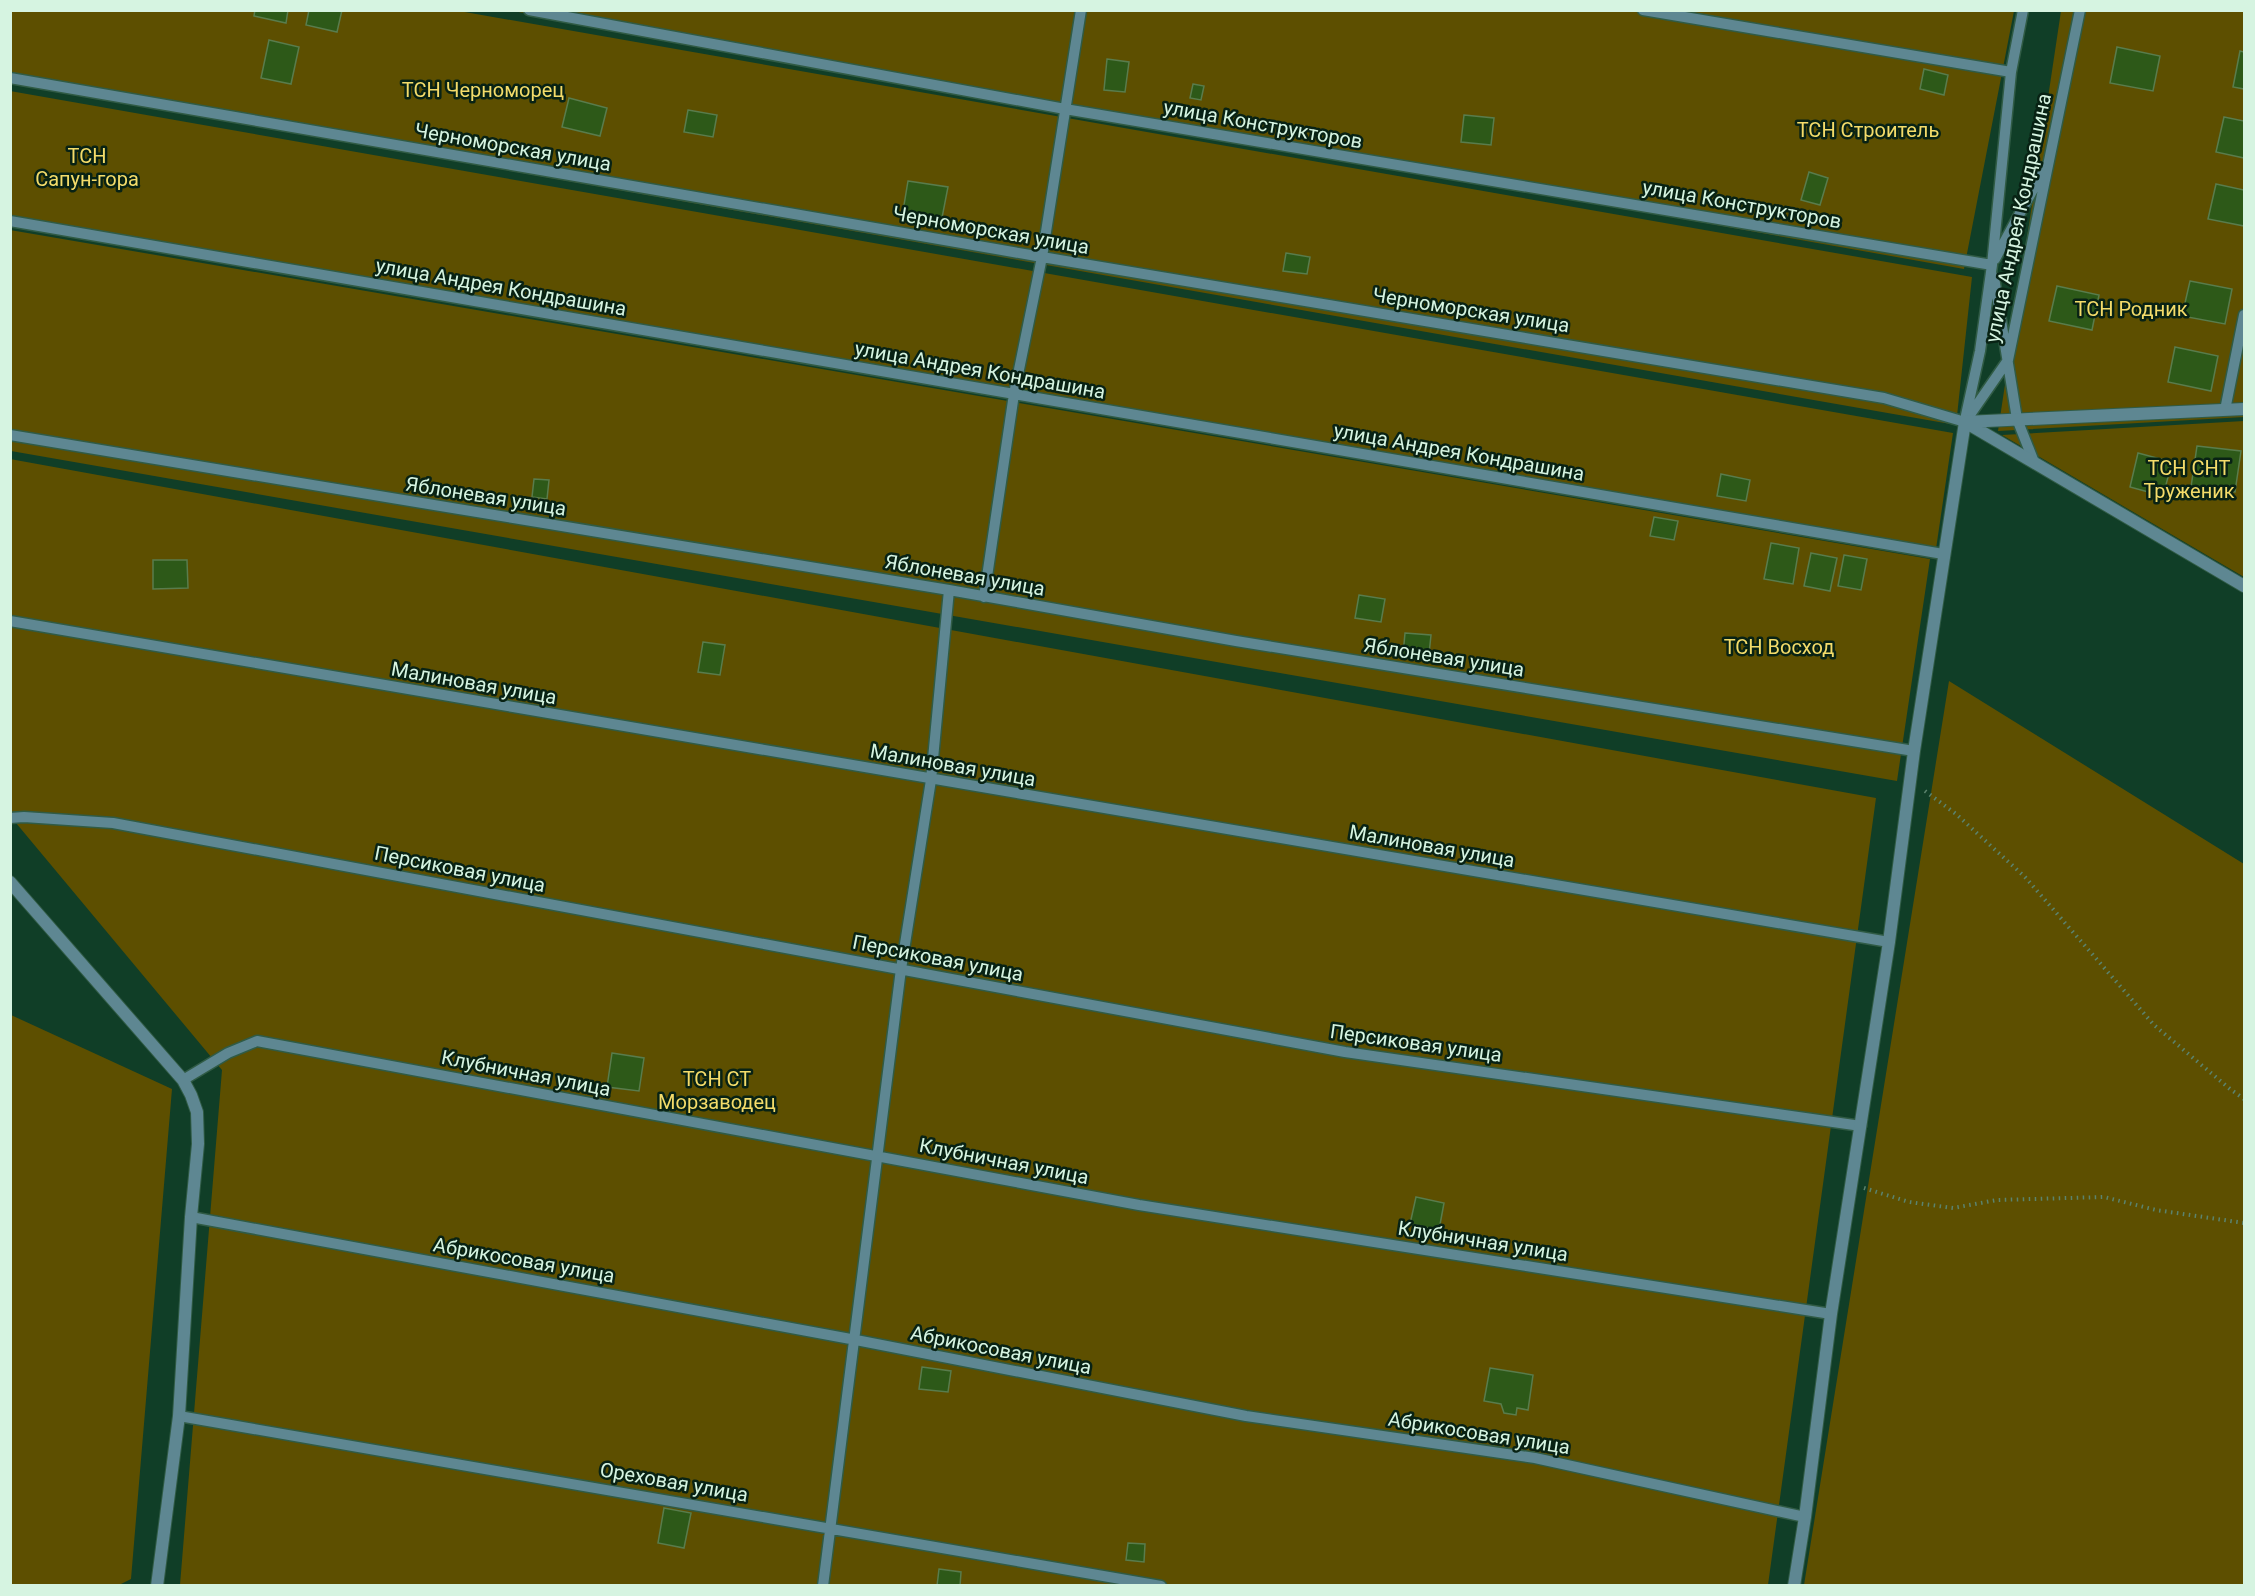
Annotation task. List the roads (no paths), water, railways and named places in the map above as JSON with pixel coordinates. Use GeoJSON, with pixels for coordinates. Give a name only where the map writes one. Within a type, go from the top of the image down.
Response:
{"type":"FeatureCollection","features":[{"type":"Feature","properties":{"kind":"street"},"geometry":{"type":"LineString","coordinates":[[1965,422],[2244,409]]}},
{"type":"Feature","properties":{"kind":"street"},"geometry":{"type":"LineString","coordinates":[[1965,422],[2244,586]]}},
{"type":"Feature","properties":{"kind":"street"},"geometry":{"type":"LineString","coordinates":[[1794,1586],[1831,1314],[1889,942],[1943,554],[1965,422]]}},
{"type":"Feature","properties":{"kind":"street"},"geometry":{"type":"LineString","coordinates":[[10,882],[183,1080],[196,1112],[198,1144],[191,1217],[179,1416],[157,1586]]}},
{"type":"Feature","properties":{"kind":"lane","name":"улица Конструкторов"},"geometry":{"type":"LineString","coordinates":[[529,10],[1065,109],[1992,265]]}},
{"type":"Feature","properties":{"kind":"lane"},"geometry":{"type":"LineString","coordinates":[[984,597],[1014,394],[1042,257],[1081,10]]}},
{"type":"Feature","properties":{"kind":"lane"},"geometry":{"type":"LineString","coordinates":[[1642,10],[2011,72]]}},
{"type":"Feature","properties":{"kind":"lane"},"geometry":{"type":"LineString","coordinates":[[1965,422],[1980,351],[1992,265],[2011,72],[2023,10]]}},
{"type":"Feature","properties":{"kind":"lane","name":"улица Андрея Кондрашина"},"geometry":{"type":"LineString","coordinates":[[1965,422],[2008,360],[2080,10]]}},
{"type":"Feature","properties":{"kind":"lane","name":"Черноморская улица"},"geometry":{"type":"LineString","coordinates":[[10,78],[1042,257],[1884,398],[1965,422]]}},
{"type":"Feature","properties":{"kind":"lane"},"geometry":{"type":"LineString","coordinates":[[2034,462],[2017,419],[1992,265],[2048,162]]}},
{"type":"Feature","properties":{"kind":"lane","name":"улица Андрея Кондрашина"},"geometry":{"type":"LineString","coordinates":[[10,221],[1943,554]]}},
{"type":"Feature","properties":{"kind":"lane"},"geometry":{"type":"LineString","coordinates":[[2225,410],[2244,315]]}},
{"type":"Feature","properties":{"kind":"lane","name":"Яблоневая улица"},"geometry":{"type":"LineString","coordinates":[[10,435],[949,590],[1260,645],[1914,751]]}},
{"type":"Feature","properties":{"kind":"lane"},"geometry":{"type":"LineString","coordinates":[[823,1586],[856,1340],[901,969],[931,780],[949,590]]}},
{"type":"Feature","properties":{"kind":"lane","name":"Малиновая улица"},"geometry":{"type":"LineString","coordinates":[[10,621],[1889,942]]}},
{"type":"Feature","properties":{"kind":"lane","name":"Персиковая улица"},"geometry":{"type":"LineString","coordinates":[[10,818],[113,823],[1345,1052],[1861,1125]]}},
{"type":"Feature","properties":{"kind":"lane","name":"Клубничная улица"},"geometry":{"type":"LineString","coordinates":[[183,1080],[228,1053],[257,1041],[1139,1205],[1831,1314]]}},
{"type":"Feature","properties":{"kind":"lane","name":"Абрикосовая улица"},"geometry":{"type":"LineString","coordinates":[[191,1217],[856,1340],[1246,1416],[1535,1458],[1805,1517]]}},
{"type":"Feature","properties":{"kind":"lane","name":"Ореховая улица"},"geometry":{"type":"LineString","coordinates":[[179,1416],[1161,1586]]}},
{"type":"Feature","properties":{"kind":"park label","name":"ТСН Черноморец"},"geometry":{"type":"Point","coordinates":[483,90]}},
{"type":"Feature","properties":{"kind":"park label","name":"ТСН Строитель"},"geometry":{"type":"Point","coordinates":[1868,130]}},
{"type":"Feature","properties":{"kind":"park label","name":"ТСН Сапун-гора"},"geometry":{"type":"Point","coordinates":[87,168]}},
{"type":"Feature","properties":{"kind":"park label","name":"ТСН Родник"},"geometry":{"type":"Point","coordinates":[2131,309]}},
{"type":"Feature","properties":{"kind":"park label","name":"ТСН СНТ Труженик"},"geometry":{"type":"Point","coordinates":[2189,480]}},
{"type":"Feature","properties":{"kind":"park label","name":"ТСН Восход"},"geometry":{"type":"Point","coordinates":[1779,647]}},
{"type":"Feature","properties":{"kind":"park label","name":"ТСН СТ Морзаводец"},"geometry":{"type":"Point","coordinates":[717,1090]}}]}
